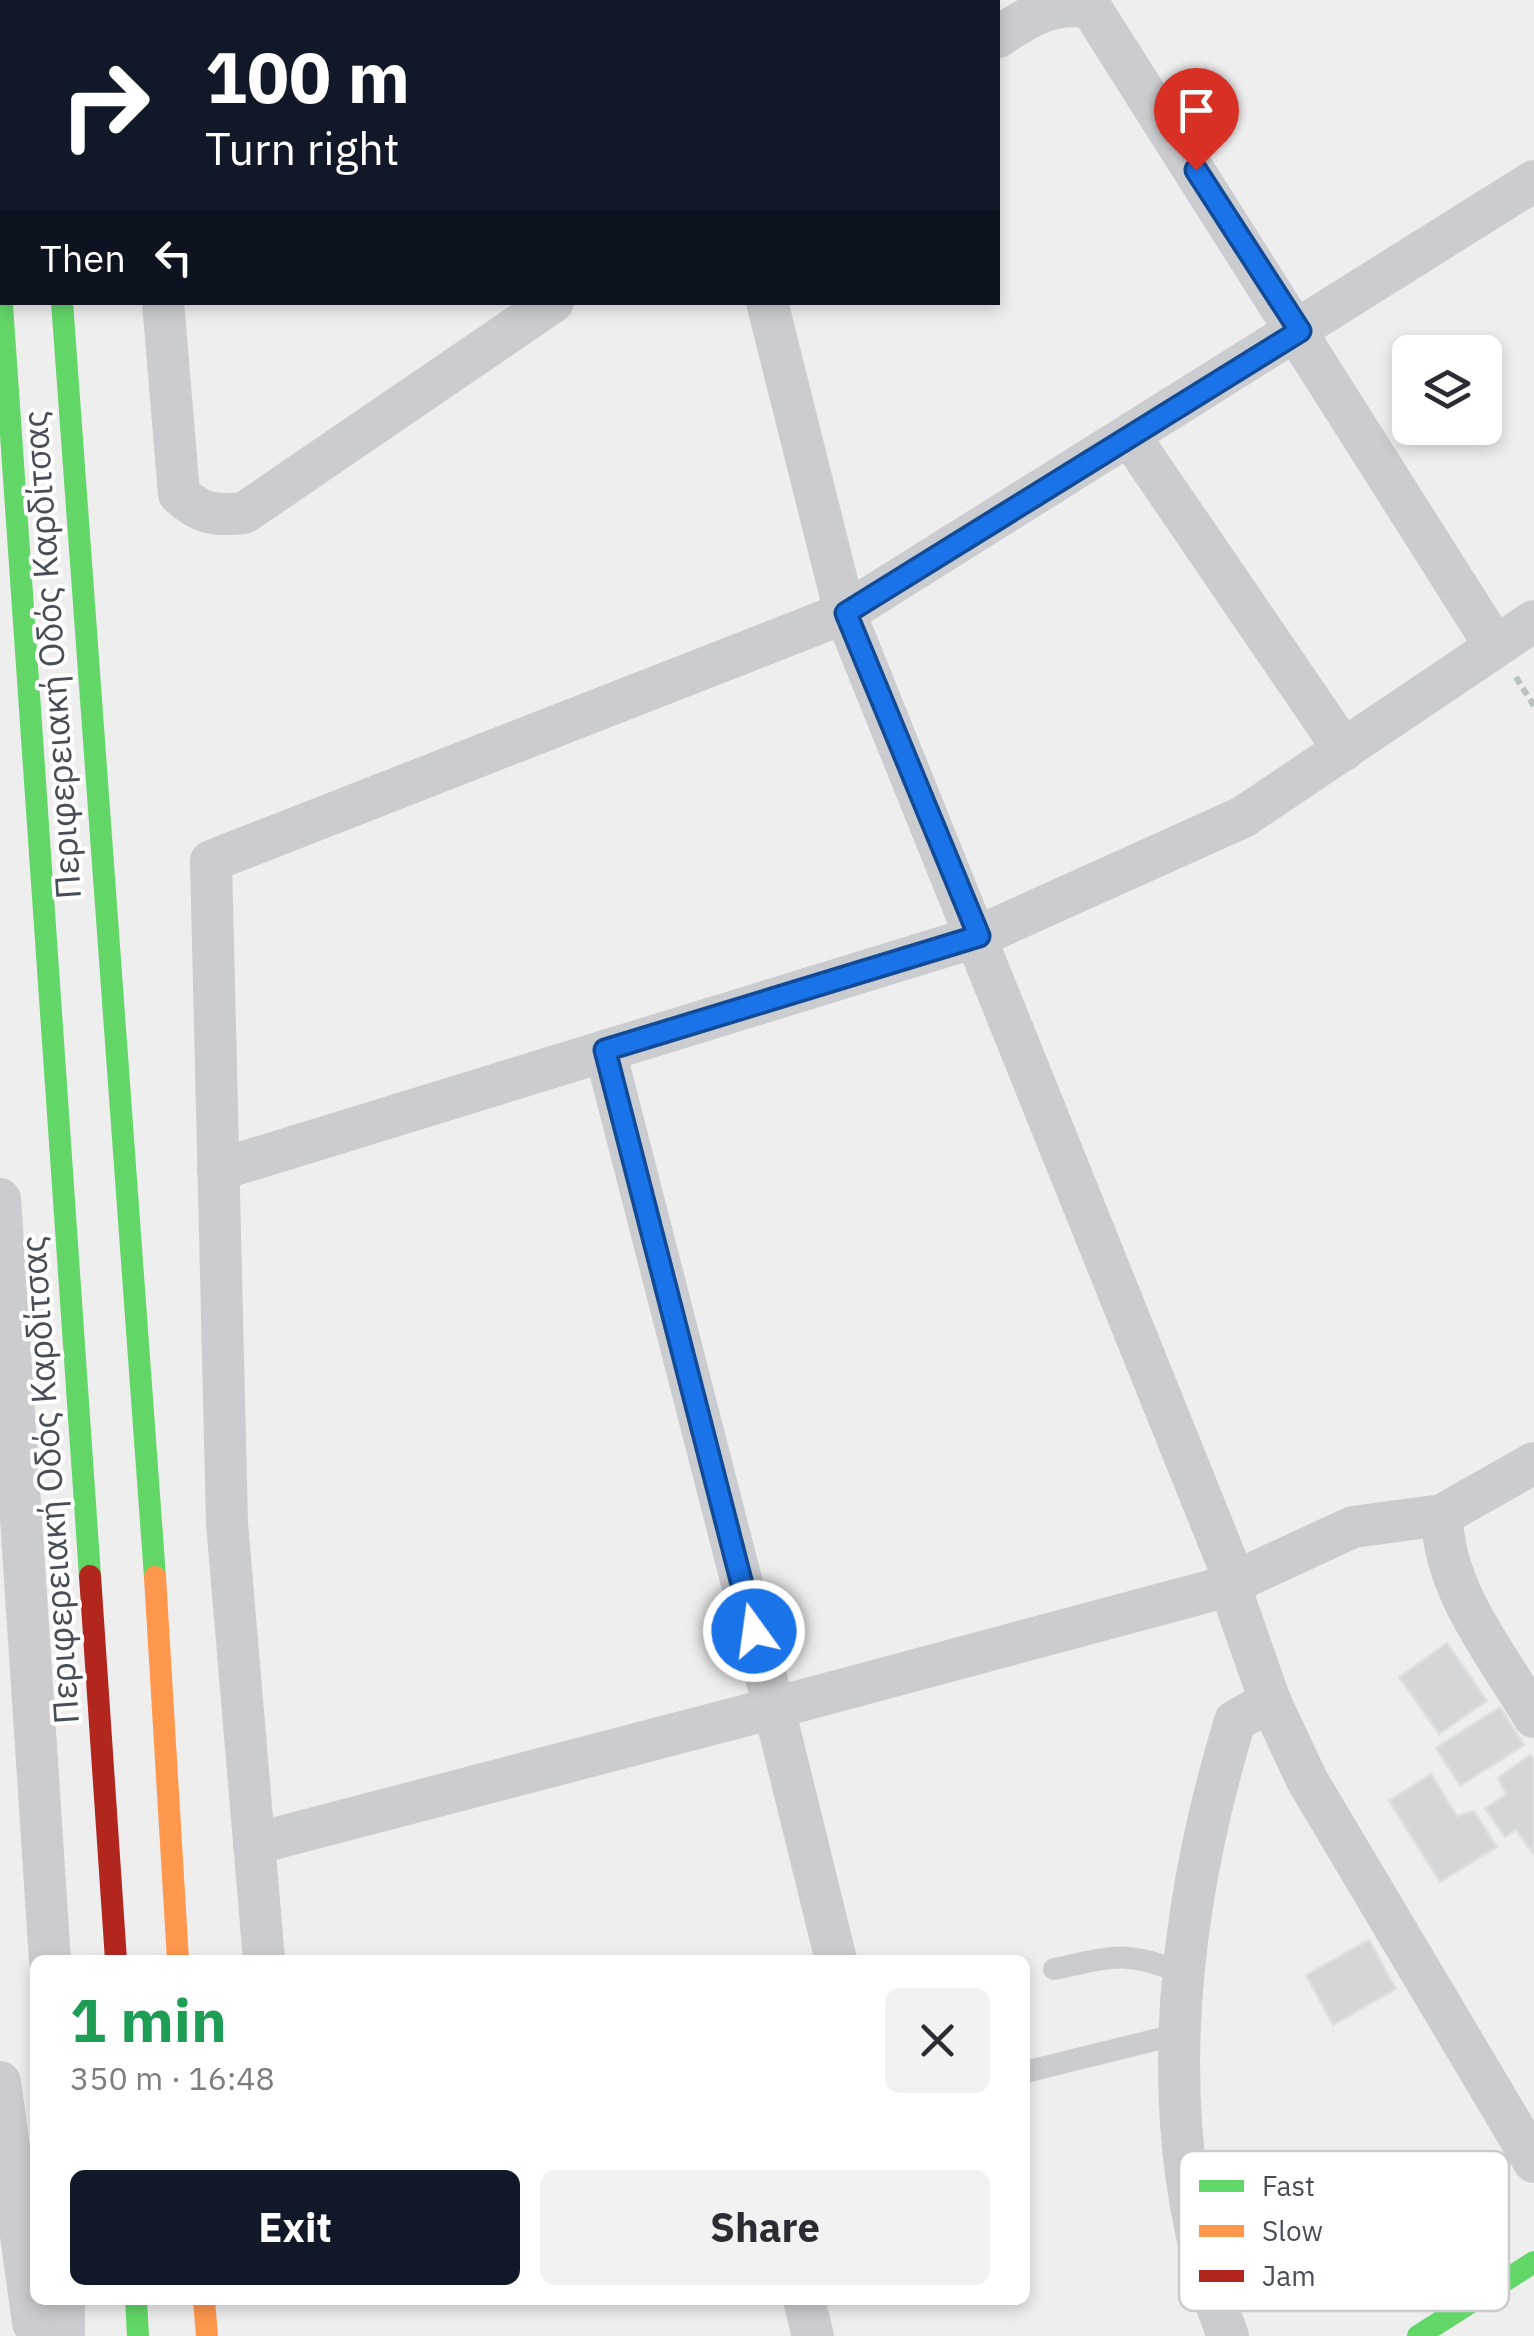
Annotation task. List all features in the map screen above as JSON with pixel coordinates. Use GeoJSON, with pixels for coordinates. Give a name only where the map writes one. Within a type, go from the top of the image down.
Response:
{"type":"FeatureCollection","features":[{"type":"Feature","properties":{"kind":"main road","name":"Περιφερειακή Οδός Καρδίτσας"},"geometry":{"type":"LineString","coordinates":[[2,305],[116,1955]]}},
{"type":"Feature","properties":{"kind":"main road","name":"Περιφερειακή Οδός Καρδίτσας"},"geometry":{"type":"LineString","coordinates":[[62,305],[156,1596],[178,1955]]}},
{"type":"Feature","properties":{"kind":"main road"},"geometry":{"type":"LineString","coordinates":[[1509,2278],[1534,2262]]}},
{"type":"Feature","properties":{"kind":"main road"},"geometry":{"type":"LineString","coordinates":[[136,2305],[138,2336]]}},
{"type":"Feature","properties":{"kind":"main road"},"geometry":{"type":"LineString","coordinates":[[204,2305],[207,2336]]}},
{"type":"Feature","properties":{"kind":"main road"},"geometry":{"type":"LineString","coordinates":[[1418,2336],[1457,2311]]}},
{"type":"Feature","properties":{"kind":"street"},"geometry":{"type":"LineString","coordinates":[[1000,36],[1031,14],[1065,3],[1092,8],[1300,331],[1495,646]]}},
{"type":"Feature","properties":{"kind":"street"},"geometry":{"type":"LineString","coordinates":[[264,1955],[226,1522],[211,861],[846,613],[1131,438],[1534,181]]}},
{"type":"Feature","properties":{"kind":"street"},"geometry":{"type":"LineString","coordinates":[[163,305],[179,494],[198,512],[220,516],[244,513],[548,305]]}},
{"type":"Feature","properties":{"kind":"street"},"geometry":{"type":"LineString","coordinates":[[768,305],[846,613],[979,936],[1236,1584],[1234,1598],[1270,1701],[1320,1805],[1534,2162]]}},
{"type":"Feature","properties":{"kind":"street"},"geometry":{"type":"LineString","coordinates":[[1131,438],[1344,750]]}},
{"type":"Feature","properties":{"kind":"street"},"geometry":{"type":"LineString","coordinates":[[218,1170],[979,936],[1243,816],[1534,621]]}},
{"type":"Feature","properties":{"kind":"street"},"geometry":{"type":"LineString","coordinates":[[605,1050],[835,1955]]}},
{"type":"Feature","properties":{"kind":"street"},"geometry":{"type":"LineString","coordinates":[[0,1198],[50,1955]]}},
{"type":"Feature","properties":{"kind":"street"},"geometry":{"type":"LineString","coordinates":[[254,1844],[1236,1584],[1353,1527],[1442,1515],[1534,1463]]}},
{"type":"Feature","properties":{"kind":"street"},"geometry":{"type":"LineString","coordinates":[[1442,1515],[1443,1547],[1454,1583],[1534,1717]]}},
{"type":"Feature","properties":{"kind":"street"},"geometry":{"type":"LineString","coordinates":[[1189,2151],[1180,2034],[1183,1974],[1198,1864],[1235,1722],[1270,1701]]}},
{"type":"Feature","properties":{"kind":"street"},"geometry":{"type":"LineString","coordinates":[[0,2082],[30,2241]]}},
{"type":"Feature","properties":{"kind":"street"},"geometry":{"type":"LineString","coordinates":[[805,2305],[813,2336]]}},
{"type":"Feature","properties":{"kind":"street"},"geometry":{"type":"LineString","coordinates":[[1220,2311],[1228,2336]]}},
{"type":"Feature","properties":{"kind":"lane"},"geometry":{"type":"LineString","coordinates":[[1054,1969],[1133,1956],[1150,1958],[1183,1974]]}},
{"type":"Feature","properties":{"kind":"lane"},"geometry":{"type":"LineString","coordinates":[[1030,2071],[1180,2034]]}},
{"type":"Feature","properties":{"kind":"building"},"geometry":{"type":"Polygon","coordinates":[[[1447,1643],[1487,1701],[1439,1734],[1399,1677],[1447,1643]]]}},
{"type":"Feature","properties":{"kind":"building"},"geometry":{"type":"Polygon","coordinates":[[[1500,1707],[1524,1745],[1460,1786],[1436,1748],[1500,1707]]]}},
{"type":"Feature","properties":{"kind":"building"},"geometry":{"type":"Polygon","coordinates":[[[1530,1755],[1534,1760],[1534,1855],[1516,1830],[1505,1837],[1485,1808],[1506,1795],[1498,1778],[1530,1755]]]}},
{"type":"Feature","properties":{"kind":"building"},"geometry":{"type":"Polygon","coordinates":[[[1431,1774],[1457,1816],[1474,1811],[1497,1847],[1440,1882],[1389,1801],[1431,1774]]]}},
{"type":"Feature","properties":{"kind":"building"},"geometry":{"type":"Polygon","coordinates":[[[1369,1940],[1396,1989],[1333,2025],[1306,1975],[1369,1940]]]}},
{"type":"Feature","properties":{"kind":"traffic: fast"},"geometry":{"type":"LineString","coordinates":[[2,305],[90,1576]]}},
{"type":"Feature","properties":{"kind":"traffic: fast"},"geometry":{"type":"LineString","coordinates":[[62,305],[155,1577]]}},
{"type":"Feature","properties":{"kind":"traffic: fast"},"geometry":{"type":"LineString","coordinates":[[1509,2278],[1534,2262]]}},
{"type":"Feature","properties":{"kind":"traffic: fast"},"geometry":{"type":"LineString","coordinates":[[136,2305],[138,2336]]}},
{"type":"Feature","properties":{"kind":"traffic: fast"},"geometry":{"type":"LineString","coordinates":[[1418,2336],[1457,2311]]}},
{"type":"Feature","properties":{"kind":"traffic: slow"},"geometry":{"type":"LineString","coordinates":[[155,1577],[178,1955]]}},
{"type":"Feature","properties":{"kind":"traffic: slow"},"geometry":{"type":"LineString","coordinates":[[204,2305],[207,2336]]}},
{"type":"Feature","properties":{"kind":"traffic: jam"},"geometry":{"type":"LineString","coordinates":[[90,1576],[116,1955]]}},
{"type":"Feature","properties":{"kind":"route"},"geometry":{"type":"LineString","coordinates":[[754,1631],[605,1050],[979,936],[846,613],[1300,331],[1196,170]]}}]}
